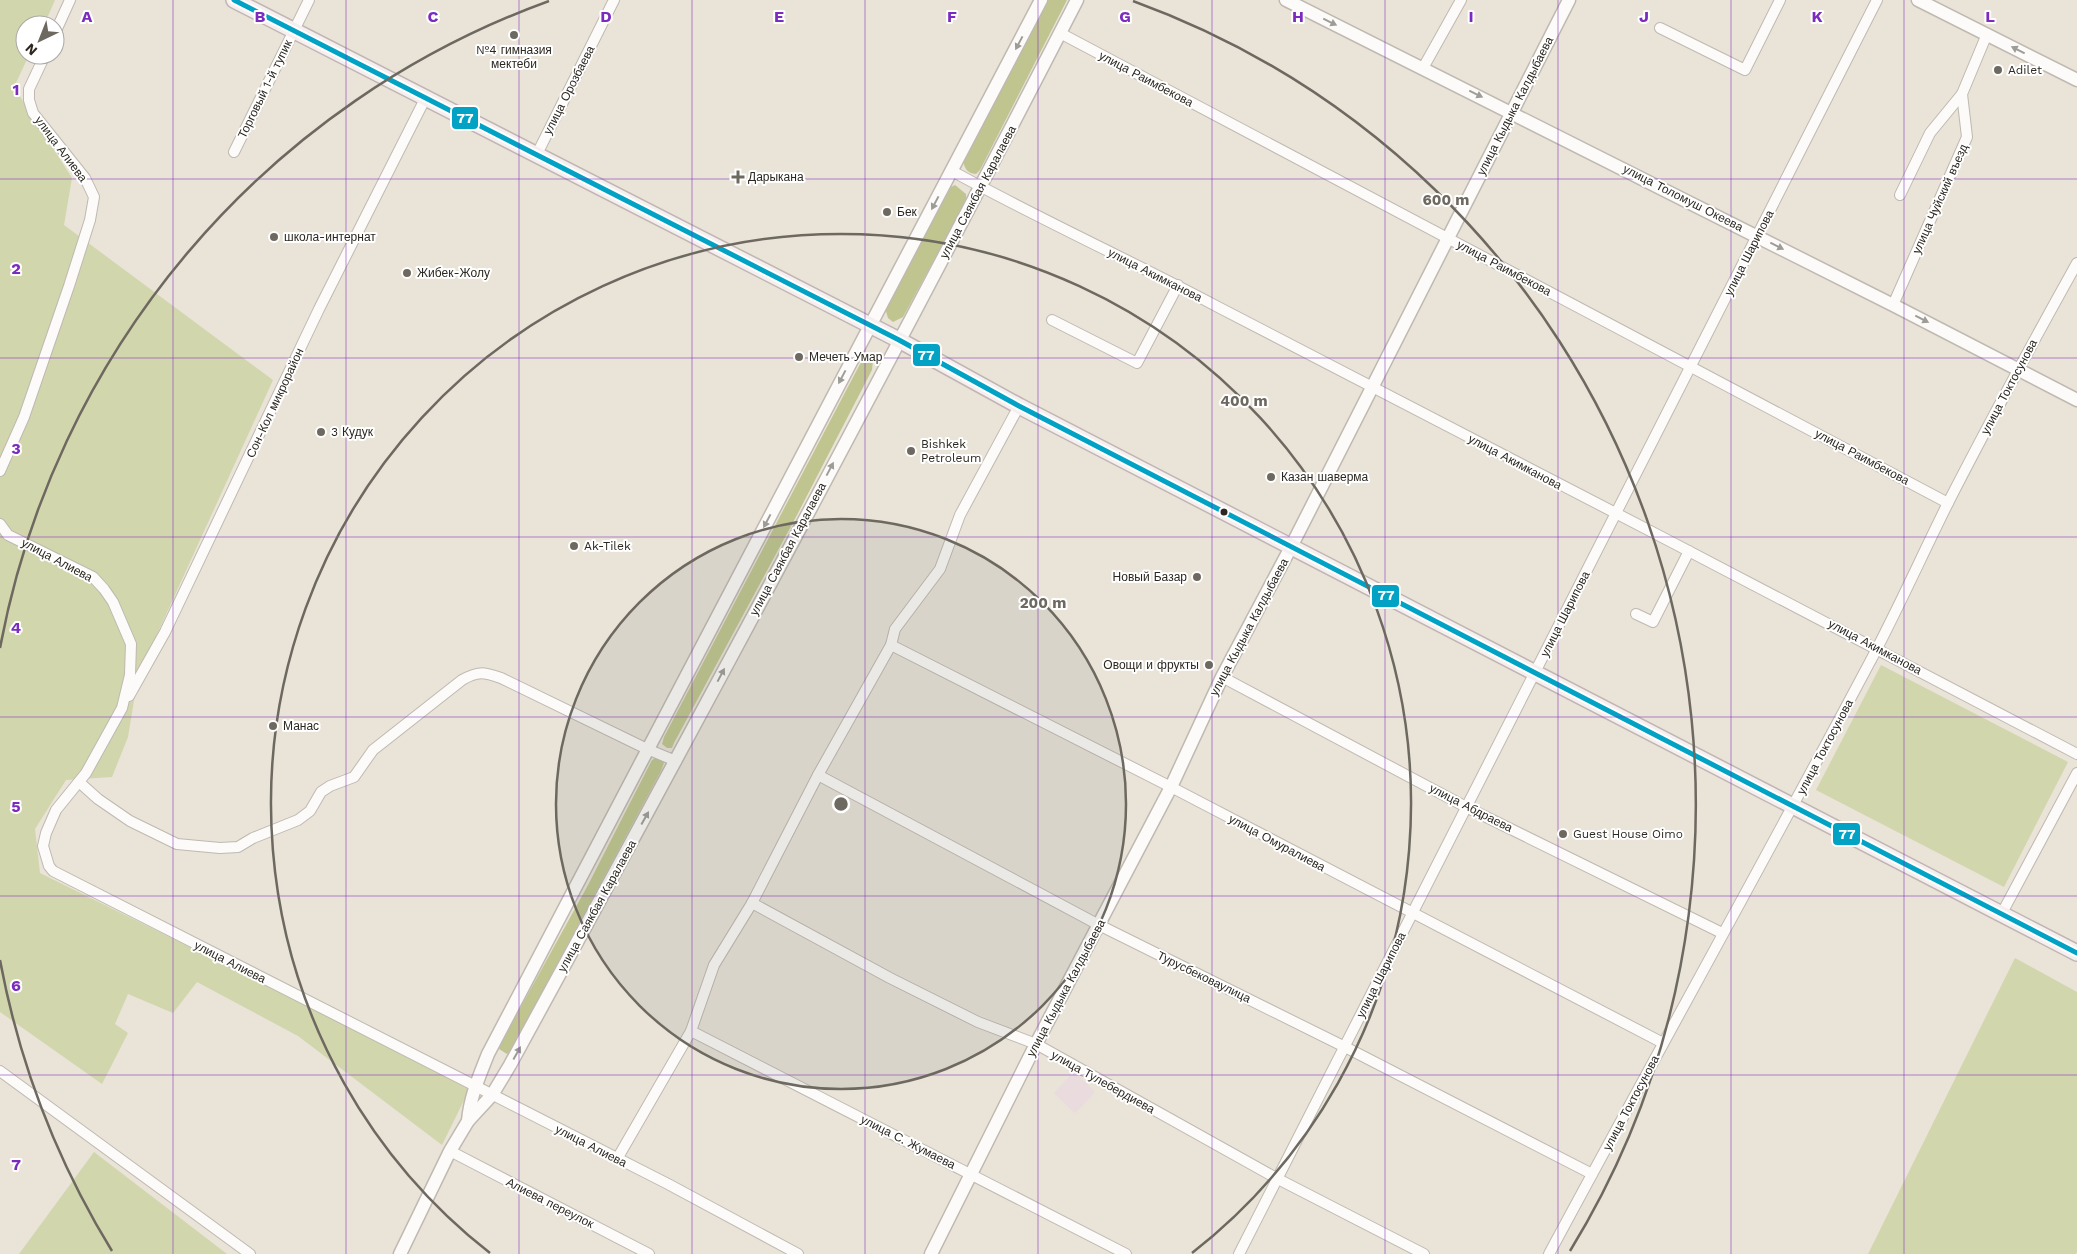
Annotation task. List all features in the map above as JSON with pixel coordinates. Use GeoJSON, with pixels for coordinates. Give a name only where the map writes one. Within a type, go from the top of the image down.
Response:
{"type":"FeatureCollection","features":[{"type":"Feature","properties":{"kind":"main road"},"geometry":{"type":"LineString","coordinates":[[234,0],[899,340],[1019,406],[2077,953]]}},
{"type":"Feature","properties":{"kind":"street"},"geometry":{"type":"LineString","coordinates":[[63,15],[70,0]]}},
{"type":"Feature","properties":{"kind":"street","name":"Торговый 1-й тупик"},"geometry":{"type":"LineString","coordinates":[[234,152],[309,0]]}},
{"type":"Feature","properties":{"kind":"street","name":"улица Орозбаева"},"geometry":{"type":"LineString","coordinates":[[537,154],[614,0]]}},
{"type":"Feature","properties":{"kind":"street"},"geometry":{"type":"LineString","coordinates":[[401,1253],[450,1151],[468,1121],[474,1087],[492,1046],[1041,0]]}},
{"type":"Feature","properties":{"kind":"street","name":"улица Саякбая Каралаева"},"geometry":{"type":"LineString","coordinates":[[468,1121],[492,1095],[676,761],[981,187],[1077,0]]}},
{"type":"Feature","properties":{"kind":"street","name":"улица Толомуш Океева"},"geometry":{"type":"LineString","coordinates":[[1286,0],[2019,368],[2077,400]]}},
{"type":"Feature","properties":{"kind":"street"},"geometry":{"type":"LineString","coordinates":[[1423,68],[1461,0]]}},
{"type":"Feature","properties":{"kind":"street","name":"улица Кыдыка Калдыбаева"},"geometry":{"type":"LineString","coordinates":[[931,1254],[1036,1044],[1171,787],[1222,677],[1292,546],[1371,386],[1569,0]]}},
{"type":"Feature","properties":{"kind":"street"},"geometry":{"type":"LineString","coordinates":[[1660,28],[1745,70],[1780,0]]}},
{"type":"Feature","properties":{"kind":"street","name":"улица Шарипова"},"geometry":{"type":"LineString","coordinates":[[1240,1254],[1877,0]]}},
{"type":"Feature","properties":{"kind":"street"},"geometry":{"type":"LineString","coordinates":[[1918,0],[2077,80]]}},
{"type":"Feature","properties":{"kind":"street","name":"улица Раимбекова"},"geometry":{"type":"LineString","coordinates":[[1060,33],[1948,502]]}},
{"type":"Feature","properties":{"kind":"street","name":"улица Чуйский въезд"},"geometry":{"type":"LineString","coordinates":[[1893,305],[1967,137],[1962,94],[1987,34]]}},
{"type":"Feature","properties":{"kind":"street","name":"улица Алиева"},"geometry":{"type":"LineString","coordinates":[[0,471],[24,416],[69,286],[90,220],[94,197],[85,178],[33,113],[29,100],[30,89],[41,65]]}},
{"type":"Feature","properties":{"kind":"street"},"geometry":{"type":"LineString","coordinates":[[1900,195],[1930,133],[1962,94]]}},
{"type":"Feature","properties":{"kind":"street","name":"Сон-Кол микрорайон"},"geometry":{"type":"LineString","coordinates":[[122,708],[165,632],[319,309],[426,97]]}},
{"type":"Feature","properties":{"kind":"street","name":"улица Акимканова"},"geometry":{"type":"LineString","coordinates":[[952,170],[981,187],[1178,286],[1877,648],[2077,754]]}},
{"type":"Feature","properties":{"kind":"street","name":"улица Токтосунова"},"geometry":{"type":"LineString","coordinates":[[1550,1254],[1722,933],[1794,805],[1877,648],[1948,502],[2077,262]]}},
{"type":"Feature","properties":{"kind":"street"},"geometry":{"type":"LineString","coordinates":[[1052,320],[1138,363],[1178,286]]}},
{"type":"Feature","properties":{"kind":"street"},"geometry":{"type":"LineString","coordinates":[[617,1159],[691,1031],[714,965],[752,903],[818,775],[891,645],[895,629],[940,569],[960,515],[1019,406]]}},
{"type":"Feature","properties":{"kind":"street","name":"улица Алиева"},"geometry":{"type":"LineString","coordinates":[[0,524],[8,535],[93,577],[113,602],[131,644],[130,675],[122,708],[86,773],[56,810],[44,838],[43,846],[49,866],[53,871],[617,1159],[798,1254]]}},
{"type":"Feature","properties":{"kind":"street"},"geometry":{"type":"LineString","coordinates":[[1636,614],[1653,622],[1689,551]]}},
{"type":"Feature","properties":{"kind":"street","name":"улица Омуралиева"},"geometry":{"type":"LineString","coordinates":[[891,645],[1171,787],[1663,1043]]}},
{"type":"Feature","properties":{"kind":"street"},"geometry":{"type":"LineString","coordinates":[[79,782],[98,799],[130,822],[177,844],[220,848],[238,847],[298,820],[310,811],[321,792],[330,786],[354,777],[374,750],[426,708],[462,680],[473,674],[483,672],[501,678],[647,749],[676,761]]}},
{"type":"Feature","properties":{"kind":"street","name":"улица Абдраева"},"geometry":{"type":"LineString","coordinates":[[1222,677],[1468,808],[1722,933]]}},
{"type":"Feature","properties":{"kind":"street"},"geometry":{"type":"LineString","coordinates":[[2002,913],[2077,773]]}},
{"type":"Feature","properties":{"kind":"street","name":"Турусбековаулица"},"geometry":{"type":"LineString","coordinates":[[818,775],[1099,925],[1345,1047],[1592,1174]]}},
{"type":"Feature","properties":{"kind":"street","name":"улица Тулебердиева"},"geometry":{"type":"LineString","coordinates":[[752,903],[890,978],[978,1022],[1036,1044],[1278,1179],[1424,1254]]}},
{"type":"Feature","properties":{"kind":"street","name":"улица С. Жумаева"},"geometry":{"type":"LineString","coordinates":[[691,1031],[1126,1254]]}},
{"type":"Feature","properties":{"kind":"street"},"geometry":{"type":"LineString","coordinates":[[0,1071],[250,1254]]}},
{"type":"Feature","properties":{"kind":"street","name":"Алиева переулок"},"geometry":{"type":"LineString","coordinates":[[450,1151],[649,1254]]}},
{"type":"Feature","properties":{"kind":"shaded area"},"geometry":{"type":"Polygon","coordinates":[[[1074,1072],[1095,1092],[1075,1113],[1054,1093],[1074,1072]]]}},
{"type":"Feature","properties":{"kind":"green space"},"geometry":{"type":"Polygon","coordinates":[[[0,0],[55,0],[48,15],[15,15],[15,65],[24,65],[14,87],[72,178],[64,225],[273,380],[138,676],[128,737],[112,777],[66,780],[35,829],[40,873],[471,1086],[442,1145],[298,1036],[197,982],[173,1013],[128,994],[115,1024],[128,1033],[102,1084],[0,1012],[0,0]]]}},
{"type":"Feature","properties":{"kind":"green space"},"geometry":{"type":"Polygon","coordinates":[[[1047,0],[1067,0],[980,170],[976,174],[970,173],[963,161],[1047,0]]]}},
{"type":"Feature","properties":{"kind":"green space"},"geometry":{"type":"Polygon","coordinates":[[[955,185],[966,194],[966,201],[903,317],[893,322],[888,318],[885,308],[951,187],[955,185]]]}},
{"type":"Feature","properties":{"kind":"green space"},"geometry":{"type":"Polygon","coordinates":[[[868,357],[873,360],[872,370],[797,515],[672,748],[667,748],[662,744],[664,737],[860,364],[868,357]]]}},
{"type":"Feature","properties":{"kind":"green space"},"geometry":{"type":"Polygon","coordinates":[[[1881,665],[2068,762],[2004,887],[1816,790],[1881,665]]]}},
{"type":"Feature","properties":{"kind":"green space"},"geometry":{"type":"Polygon","coordinates":[[[657,757],[664,763],[661,771],[512,1048],[507,1054],[499,1049],[507,1032],[588,885],[652,760],[657,757]]]}},
{"type":"Feature","properties":{"kind":"green space"},"geometry":{"type":"Polygon","coordinates":[[[2015,958],[2077,992],[2077,1252],[2076,1254],[1868,1254],[2015,958]]]}},
{"type":"Feature","properties":{"kind":"green space"},"geometry":{"type":"Polygon","coordinates":[[[94,1152],[227,1254],[19,1254],[94,1152]]]}},
{"type":"Feature","properties":{"kind":"transit line","name":"77"},"geometry":{"type":"LineString","coordinates":[[234,0],[899,340],[1019,406],[2077,953]]}},
{"type":"Feature","properties":{"kind":"place","name":"№4 гимназия мектеби"},"geometry":{"type":"Point","coordinates":[514,35]}},
{"type":"Feature","properties":{"kind":"place","name":"Adilet"},"geometry":{"type":"Point","coordinates":[1998,70]}},
{"type":"Feature","properties":{"kind":"place","name":"Дарыкана"},"geometry":{"type":"Point","coordinates":[738,177]}},
{"type":"Feature","properties":{"kind":"place","name":"Бек"},"geometry":{"type":"Point","coordinates":[887,212]}},
{"type":"Feature","properties":{"kind":"place","name":"школа-интернат"},"geometry":{"type":"Point","coordinates":[274,237]}},
{"type":"Feature","properties":{"kind":"place","name":"Жибек-Жолу"},"geometry":{"type":"Point","coordinates":[407,273]}},
{"type":"Feature","properties":{"kind":"place","name":"Мечеть Умар"},"geometry":{"type":"Point","coordinates":[799,357]}},
{"type":"Feature","properties":{"kind":"place","name":"3 Кудук"},"geometry":{"type":"Point","coordinates":[321,432]}},
{"type":"Feature","properties":{"kind":"place","name":"Bishkek Petroleum"},"geometry":{"type":"Point","coordinates":[911,451]}},
{"type":"Feature","properties":{"kind":"place","name":"Казан шаверма"},"geometry":{"type":"Point","coordinates":[1271,477]}},
{"type":"Feature","properties":{"kind":"place","name":"Ak-Tilek"},"geometry":{"type":"Point","coordinates":[574,546]}},
{"type":"Feature","properties":{"kind":"place","name":"Новый Базар"},"geometry":{"type":"Point","coordinates":[1197,577]}},
{"type":"Feature","properties":{"kind":"place","name":"Овощи и фрукты"},"geometry":{"type":"Point","coordinates":[1209,665]}},
{"type":"Feature","properties":{"kind":"place","name":"Манас"},"geometry":{"type":"Point","coordinates":[273,726]}},
{"type":"Feature","properties":{"kind":"place","name":"Guest House Oimo"},"geometry":{"type":"Point","coordinates":[1563,834]}}]}
